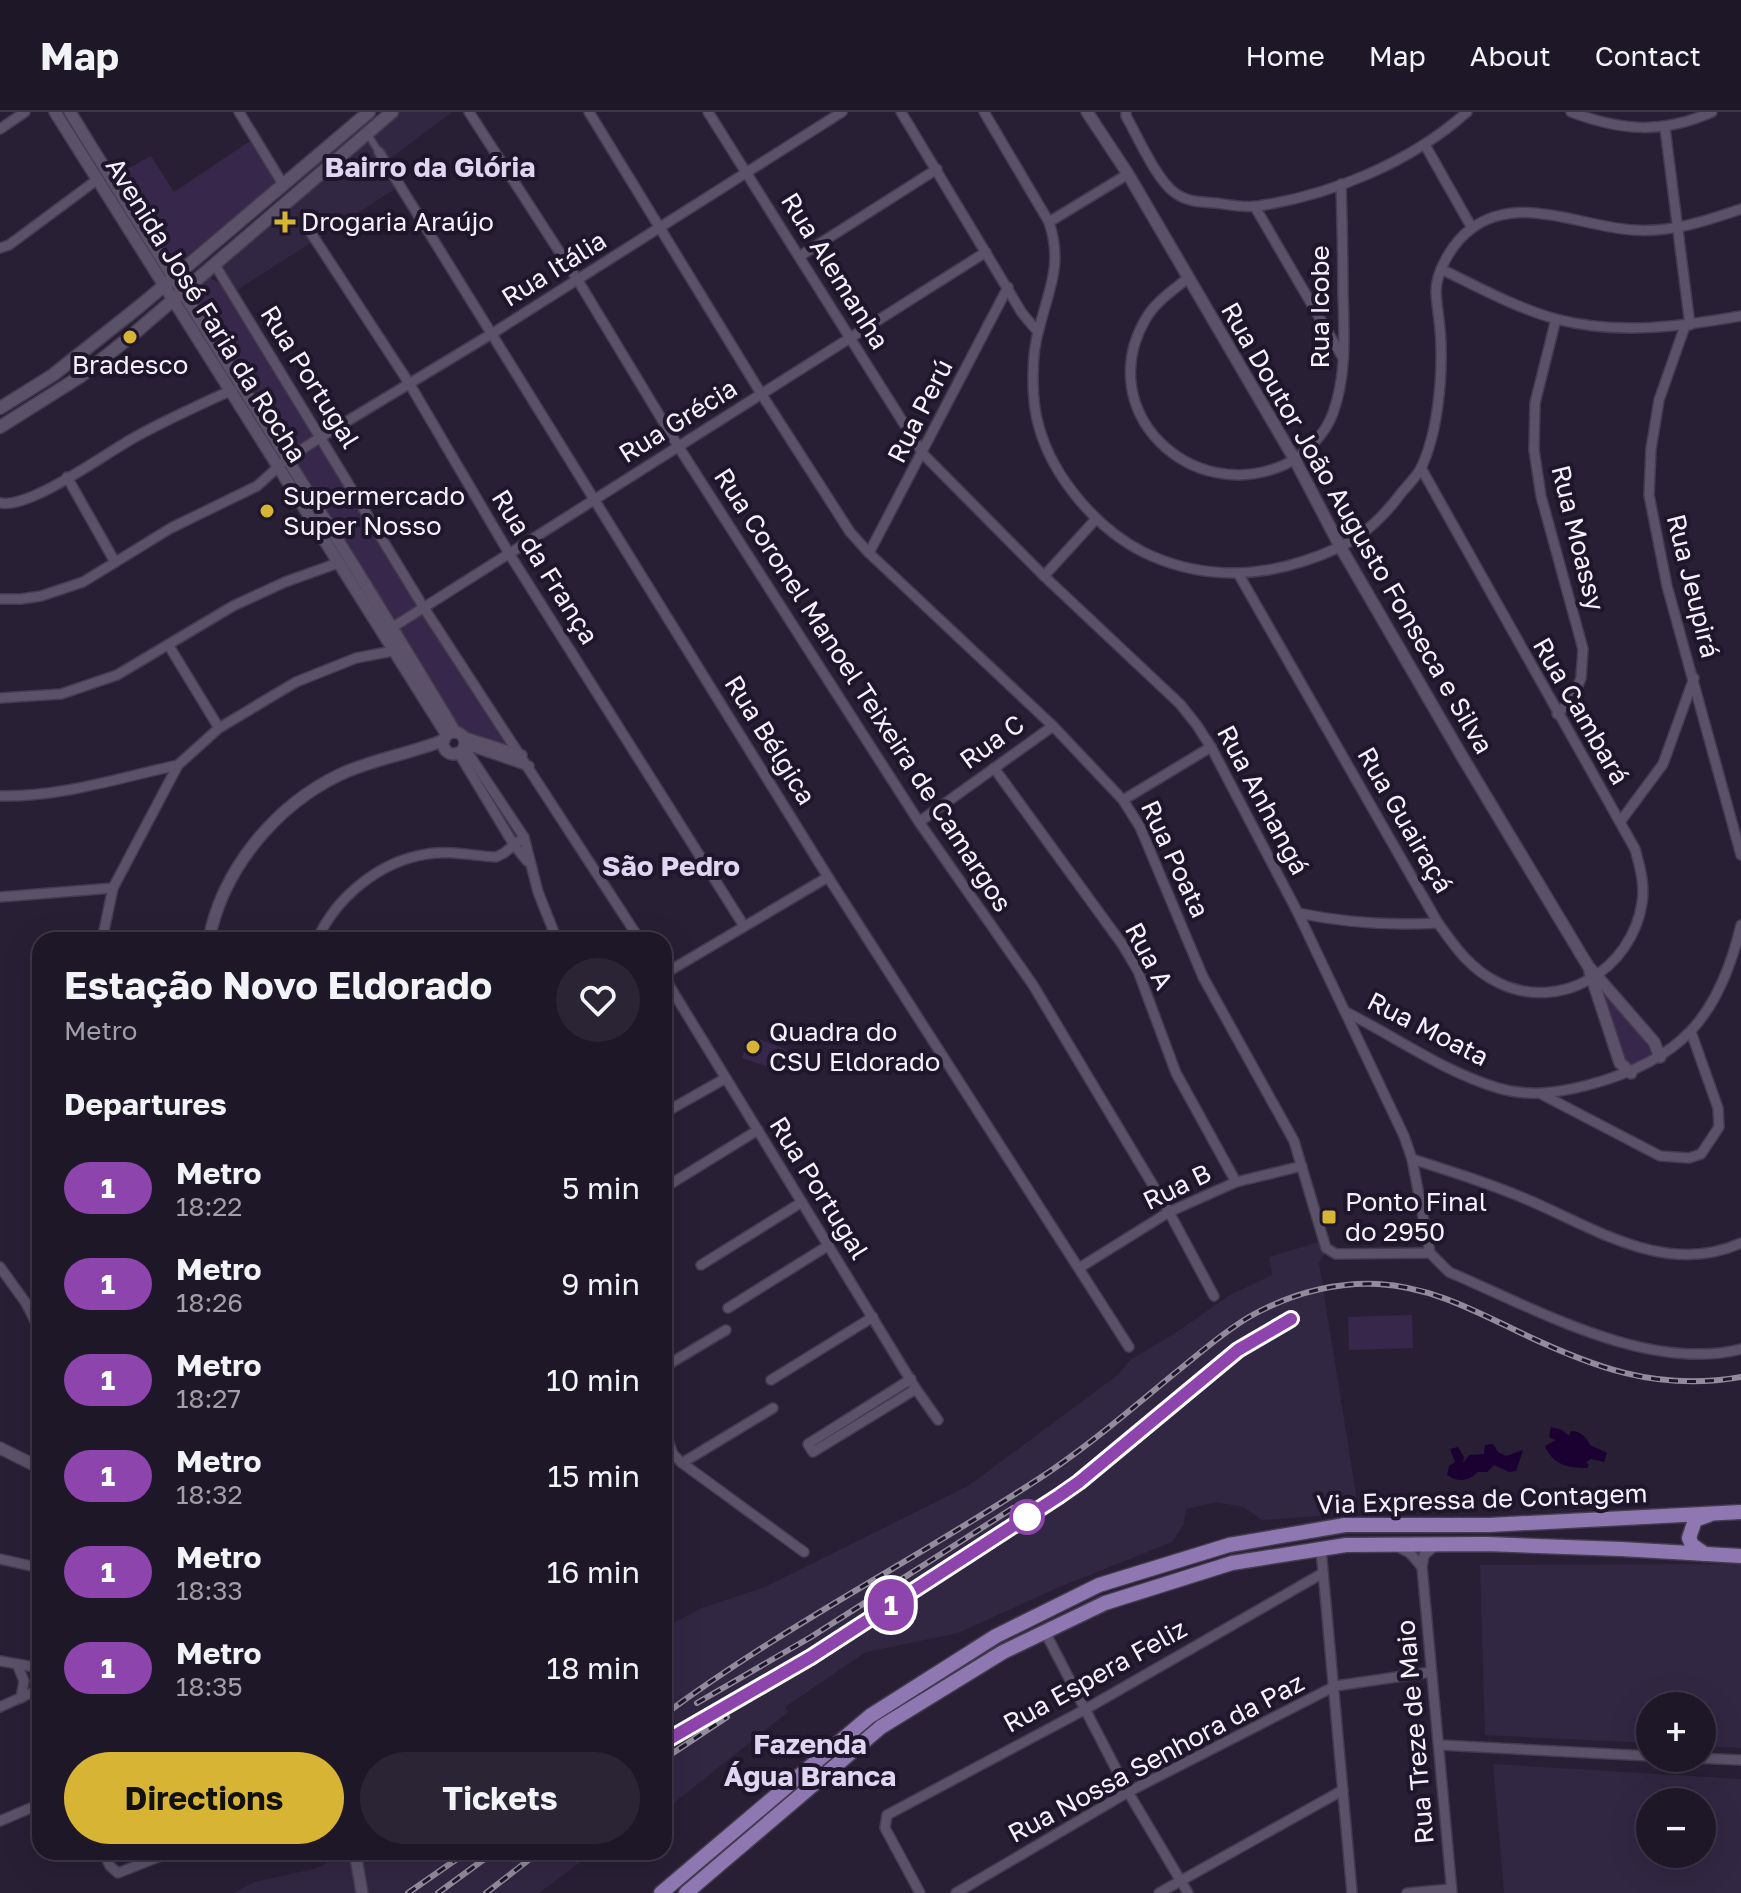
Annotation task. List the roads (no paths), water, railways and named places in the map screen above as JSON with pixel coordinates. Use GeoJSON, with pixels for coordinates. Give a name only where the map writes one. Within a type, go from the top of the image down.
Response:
{"type":"FeatureCollection","features":[{"type":"Feature","properties":{"kind":"highway","name":"Via Expressa de Contagem"},"geometry":{"type":"LineString","coordinates":[[661,1893],[870,1716],[996,1636],[1099,1585],[1229,1545],[1345,1525],[1489,1525],[1741,1512]]}},
{"type":"Feature","properties":{"kind":"highway"},"geometry":{"type":"LineString","coordinates":[[1705,1554],[1692,1545],[1689,1538],[1695,1520],[1713,1513]]}},
{"type":"Feature","properties":{"kind":"highway","name":"Via Expressa de Contagem"},"geometry":{"type":"LineString","coordinates":[[686,1893],[881,1727],[1003,1652],[1105,1603],[1232,1563],[1346,1545],[1621,1549],[1741,1556]]}},
{"type":"Feature","properties":{"kind":"main road"},"geometry":{"type":"LineString","coordinates":[[0,408],[53,375],[168,283],[369,112]]}},
{"type":"Feature","properties":{"kind":"main road"},"geometry":{"type":"LineString","coordinates":[[0,427],[81,376],[177,298],[392,112]]}},
{"type":"Feature","properties":{"kind":"street"},"geometry":{"type":"LineString","coordinates":[[0,129],[25,112]]}},
{"type":"Feature","properties":{"kind":"street","name":"Avenida José Faria da Rocha"},"geometry":{"type":"LineString","coordinates":[[55,112],[168,283]]}},
{"type":"Feature","properties":{"kind":"street","name":"Avenida José Faria da Rocha"},"geometry":{"type":"LineString","coordinates":[[70,112],[232,390],[393,627],[455,742]]}},
{"type":"Feature","properties":{"kind":"street"},"geometry":{"type":"LineString","coordinates":[[239,112],[284,186]]}},
{"type":"Feature","properties":{"kind":"street","name":"Rua Coronel Manoel Teixeira de Camargos"},"geometry":{"type":"LineString","coordinates":[[469,112],[919,822],[1033,985],[1169,1212],[1214,1296]]}},
{"type":"Feature","properties":{"kind":"street","name":"Rua Poata"},"geometry":{"type":"LineString","coordinates":[[589,112],[762,395],[850,532],[1053,726],[1123,800],[1140,827],[1203,977],[1294,1141],[1326,1248],[1336,1254],[1430,1253]]}},
{"type":"Feature","properties":{"kind":"street","name":"Rua Alemanha"},"geometry":{"type":"LineString","coordinates":[[708,112],[923,454]]}},
{"type":"Feature","properties":{"kind":"street","name":"Rua Itália"},"geometry":{"type":"LineString","coordinates":[[0,599],[21,599],[64,590],[83,582],[171,528],[257,486],[321,437],[493,333],[842,112]]}},
{"type":"Feature","properties":{"kind":"street"},"geometry":{"type":"LineString","coordinates":[[901,112],[1022,313],[1038,332]]}},
{"type":"Feature","properties":{"kind":"street"},"geometry":{"type":"LineString","coordinates":[[984,112],[1049,222],[1054,237],[1055,275],[1038,332],[1033,393],[1039,426],[1058,468],[1096,519],[1137,549],[1169,564],[1239,575],[1280,569],[1341,548],[1378,521],[1421,468],[1433,428],[1440,386],[1441,348],[1436,289],[1441,269],[1456,245],[1472,228],[1514,213],[1544,214],[1631,230],[1677,228],[1741,209]]}},
{"type":"Feature","properties":{"kind":"street","name":"Rua Doutor João Augusto Fonseca e Silva"},"geometry":{"type":"LineString","coordinates":[[1087,112],[1128,174],[1295,460],[1341,548],[1595,978],[1654,1042],[1660,1057]]}},
{"type":"Feature","properties":{"kind":"street"},"geometry":{"type":"LineString","coordinates":[[1126,112],[1162,179],[1174,193],[1192,201],[1255,207],[1341,184],[1369,173],[1425,145],[1467,112]]}},
{"type":"Feature","properties":{"kind":"street"},"geometry":{"type":"LineString","coordinates":[[1571,112],[1593,120],[1631,127],[1665,128],[1712,112]]}},
{"type":"Feature","properties":{"kind":"street","name":"Rua Jeupirá"},"geometry":{"type":"LineString","coordinates":[[1665,128],[1687,325],[1659,400],[1651,449],[1649,495],[1667,586],[1741,855]]}},
{"type":"Feature","properties":{"kind":"street"},"geometry":{"type":"LineString","coordinates":[[367,133],[379,152]]}},
{"type":"Feature","properties":{"kind":"street"},"geometry":{"type":"LineString","coordinates":[[1425,145],[1472,228]]}},
{"type":"Feature","properties":{"kind":"street","name":"Rua Bélgica"},"geometry":{"type":"LineString","coordinates":[[379,152],[828,877],[1129,1347]]}},
{"type":"Feature","properties":{"kind":"street"},"geometry":{"type":"LineString","coordinates":[[800,256],[937,169]]}},
{"type":"Feature","properties":{"kind":"street"},"geometry":{"type":"LineString","coordinates":[[1049,222],[1128,174]]}},
{"type":"Feature","properties":{"kind":"street"},"geometry":{"type":"LineString","coordinates":[[3,248],[98,179]]}},
{"type":"Feature","properties":{"kind":"street","name":"Rua Icobe"},"geometry":{"type":"LineString","coordinates":[[1188,278],[1154,307],[1135,344],[1132,385],[1146,425],[1162,447],[1185,463],[1213,473],[1253,474],[1295,460],[1312,445],[1329,422],[1345,361],[1341,184]]}},
{"type":"Feature","properties":{"kind":"street"},"geometry":{"type":"LineString","coordinates":[[1255,207],[1345,361]]}},
{"type":"Feature","properties":{"kind":"street","name":"Rua da França"},"geometry":{"type":"LineString","coordinates":[[309,230],[409,383],[510,555],[744,926]]}},
{"type":"Feature","properties":{"kind":"street","name":"Rua Grécia"},"geometry":{"type":"LineString","coordinates":[[393,627],[986,252]]}},
{"type":"Feature","properties":{"kind":"street","name":"Rua Portugal"},"geometry":{"type":"LineString","coordinates":[[215,265],[424,608],[635,932]]}},
{"type":"Feature","properties":{"kind":"street"},"geometry":{"type":"LineString","coordinates":[[1441,269],[1524,308],[1556,319],[1616,328],[1687,325],[1741,316]]}},
{"type":"Feature","properties":{"kind":"street","name":"Rua Perú"},"geometry":{"type":"LineString","coordinates":[[869,553],[1008,287]]}},
{"type":"Feature","properties":{"kind":"street","name":"Avenida José Faria da Rocha"},"geometry":{"type":"LineString","coordinates":[[177,298],[283,464],[338,563],[393,651],[455,742]]}},
{"type":"Feature","properties":{"kind":"street"},"geometry":{"type":"LineString","coordinates":[[1022,313],[1042,319]]}},
{"type":"Feature","properties":{"kind":"street","name":"Rua Moassy"},"geometry":{"type":"LineString","coordinates":[[1556,319],[1535,403],[1534,450],[1541,496],[1583,649],[1581,678],[1573,698],[1557,714]]}},
{"type":"Feature","properties":{"kind":"street"},"geometry":{"type":"LineString","coordinates":[[0,503],[7,505],[29,499],[158,425],[232,390]]}},
{"type":"Feature","properties":{"kind":"street","name":"Rua Anhangá"},"geometry":{"type":"LineString","coordinates":[[923,454],[1044,576],[1180,704],[1211,747],[1298,913],[1404,1136],[1412,1159],[1430,1253]]}},
{"type":"Feature","properties":{"kind":"street","name":"Rua Cambará"},"geometry":{"type":"LineString","coordinates":[[1421,468],[1635,849],[1643,876],[1642,902],[1628,944],[1595,978]]}},
{"type":"Feature","properties":{"kind":"street"},"geometry":{"type":"LineString","coordinates":[[67,477],[115,562]]}},
{"type":"Feature","properties":{"kind":"street"},"geometry":{"type":"LineString","coordinates":[[1044,576],[1096,519]]}},
{"type":"Feature","properties":{"kind":"street"},"geometry":{"type":"LineString","coordinates":[[0,698],[61,694],[117,675],[233,606],[285,582],[338,563]]}},
{"type":"Feature","properties":{"kind":"street","name":"Rua Guairaçá"},"geometry":{"type":"LineString","coordinates":[[1239,575],[1438,923],[1466,960],[1496,982],[1526,991],[1553,991],[1595,978]]}},
{"type":"Feature","properties":{"kind":"street"},"geometry":{"type":"LineString","coordinates":[[169,646],[219,728]]}},
{"type":"Feature","properties":{"kind":"street"},"geometry":{"type":"LineString","coordinates":[[104,932],[113,888],[178,765],[219,728],[296,682],[356,658],[393,651]]}},
{"type":"Feature","properties":{"kind":"street"},"geometry":{"type":"LineString","coordinates":[[1620,822],[1663,764],[1694,678]]}},
{"type":"Feature","properties":{"kind":"street","name":"Rua C"},"geometry":{"type":"LineString","coordinates":[[919,822],[1053,726]]}},
{"type":"Feature","properties":{"kind":"street"},"geometry":{"type":"LineString","coordinates":[[211,932],[234,874],[249,850],[283,813],[313,790],[368,764],[455,742],[522,755]]}},
{"type":"Feature","properties":{"kind":"street"},"geometry":{"type":"LineString","coordinates":[[455,742],[529,766]]}},
{"type":"Feature","properties":{"kind":"street"},"geometry":{"type":"LineString","coordinates":[[455,742],[524,837],[529,864],[554,932]]}},
{"type":"Feature","properties":{"kind":"street"},"geometry":{"type":"LineString","coordinates":[[455,742],[514,845],[529,864]]}},
{"type":"Feature","properties":{"kind":"street"},"geometry":{"type":"LineString","coordinates":[[1123,800],[1211,747]]}},
{"type":"Feature","properties":{"kind":"street"},"geometry":{"type":"LineString","coordinates":[[0,796],[35,797],[178,765]]}},
{"type":"Feature","properties":{"kind":"street","name":"Rua A"},"geometry":{"type":"LineString","coordinates":[[994,768],[1122,944],[1138,971],[1176,1073],[1236,1182]]}},
{"type":"Feature","properties":{"kind":"street"},"geometry":{"type":"LineString","coordinates":[[321,932],[332,912],[354,889],[401,861],[427,853],[496,857],[524,837]]}},
{"type":"Feature","properties":{"kind":"street"},"geometry":{"type":"LineString","coordinates":[[672,970],[828,877]]}},
{"type":"Feature","properties":{"kind":"street"},"geometry":{"type":"LineString","coordinates":[[0,897],[113,888]]}},
{"type":"Feature","properties":{"kind":"street"},"geometry":{"type":"LineString","coordinates":[[1298,913],[1344,923],[1393,926],[1438,923]]}},
{"type":"Feature","properties":{"kind":"street","name":"Rua Moata"},"geometry":{"type":"LineString","coordinates":[[1346,1012],[1458,1073],[1499,1088],[1541,1094],[1578,1088],[1631,1073],[1660,1057],[1691,1032],[1726,976],[1741,925]]}},
{"type":"Feature","properties":{"kind":"street","name":"Rua Doutor João Augusto Fonseca e Silva"},"geometry":{"type":"LineString","coordinates":[[1595,978],[1620,1063],[1631,1073]]}},
{"type":"Feature","properties":{"kind":"street","name":"Rua Portugal"},"geometry":{"type":"LineString","coordinates":[[672,988],[938,1420]]}},
{"type":"Feature","properties":{"kind":"street"},"geometry":{"type":"LineString","coordinates":[[1541,1094],[1660,1156],[1689,1158],[1701,1154],[1719,1127],[1718,1108],[1691,1032]]}},
{"type":"Feature","properties":{"kind":"street"},"geometry":{"type":"LineString","coordinates":[[672,1108],[726,1078]]}},
{"type":"Feature","properties":{"kind":"street"},"geometry":{"type":"LineString","coordinates":[[672,1183],[758,1130]]}},
{"type":"Feature","properties":{"kind":"street"},"geometry":{"type":"LineString","coordinates":[[1412,1159],[1529,1201],[1640,1249],[1693,1254],[1724,1250],[1741,1243]]}},
{"type":"Feature","properties":{"kind":"street","name":"Rua B"},"geometry":{"type":"LineString","coordinates":[[1079,1268],[1169,1212],[1236,1182],[1302,1166]]}},
{"type":"Feature","properties":{"kind":"street"},"geometry":{"type":"LineString","coordinates":[[701,1265],[802,1202]]}},
{"type":"Feature","properties":{"kind":"street"},"geometry":{"type":"LineString","coordinates":[[728,1308],[829,1245]]}},
{"type":"Feature","properties":{"kind":"street"},"geometry":{"type":"LineString","coordinates":[[1430,1253],[1449,1272],[1608,1339],[1673,1354],[1699,1355],[1741,1349]]}},
{"type":"Feature","properties":{"kind":"street"},"geometry":{"type":"LineString","coordinates":[[0,1267],[32,1315]]}},
{"type":"Feature","properties":{"kind":"street"},"geometry":{"type":"LineString","coordinates":[[771,1380],[873,1317]]}},
{"type":"Feature","properties":{"kind":"street"},"geometry":{"type":"LineString","coordinates":[[672,1362],[726,1330]]}},
{"type":"Feature","properties":{"kind":"street"},"geometry":{"type":"LineString","coordinates":[[914,1384],[813,1452],[808,1444],[914,1384]]}},
{"type":"Feature","properties":{"kind":"street"},"geometry":{"type":"LineString","coordinates":[[682,1463],[773,1408]]}},
{"type":"Feature","properties":{"kind":"street"},"geometry":{"type":"LineString","coordinates":[[0,1448],[32,1464]]}},
{"type":"Feature","properties":{"kind":"street"},"geometry":{"type":"LineString","coordinates":[[672,1457],[804,1552]]}},
{"type":"Feature","properties":{"kind":"street"},"geometry":{"type":"LineString","coordinates":[[1395,1545],[1410,1553],[1422,1567]]}},
{"type":"Feature","properties":{"kind":"street"},"geometry":{"type":"LineString","coordinates":[[1422,1567],[1424,1555],[1436,1545]]}},
{"type":"Feature","properties":{"kind":"street"},"geometry":{"type":"LineString","coordinates":[[1321,1549],[1352,1893]]}},
{"type":"Feature","properties":{"kind":"street"},"geometry":{"type":"LineString","coordinates":[[0,1559],[32,1566]]}},
{"type":"Feature","properties":{"kind":"street","name":"Rua Treze de Maio"},"geometry":{"type":"LineString","coordinates":[[1422,1567],[1451,1891]]}},
{"type":"Feature","properties":{"kind":"street","name":"Rua Espera Feliz"},"geometry":{"type":"LineString","coordinates":[[920,1893],[885,1828],[887,1815],[1084,1710],[1323,1573]]}},
{"type":"Feature","properties":{"kind":"street"},"geometry":{"type":"LineString","coordinates":[[1045,1632],[1128,1792],[1188,1893]]}},
{"type":"Feature","properties":{"kind":"street"},"geometry":{"type":"LineString","coordinates":[[0,1661],[32,1667]]}},
{"type":"Feature","properties":{"kind":"street"},"geometry":{"type":"LineString","coordinates":[[17,1664],[24,1681],[21,1698]]}},
{"type":"Feature","properties":{"kind":"street","name":"Rua Nossa Senhora da Paz"},"geometry":{"type":"LineString","coordinates":[[956,1893],[1128,1792],[1335,1686],[1431,1672]]}},
{"type":"Feature","properties":{"kind":"street"},"geometry":{"type":"LineString","coordinates":[[0,1707],[32,1693]]}},
{"type":"Feature","properties":{"kind":"street"},"geometry":{"type":"LineString","coordinates":[[1440,1745],[1636,1755]]}},
{"type":"Feature","properties":{"kind":"street"},"geometry":{"type":"LineString","coordinates":[[1716,1759],[1741,1760]]}},
{"type":"Feature","properties":{"kind":"street"},"geometry":{"type":"LineString","coordinates":[[1159,1893],[1343,1790]]}},
{"type":"Feature","properties":{"kind":"street"},"geometry":{"type":"LineString","coordinates":[[0,1821],[32,1807]]}},
{"type":"Feature","properties":{"kind":"street"},"geometry":{"type":"LineString","coordinates":[[107,1860],[113,1870],[125,1872],[153,1860]]}},
{"type":"Feature","properties":{"kind":"street"},"geometry":{"type":"LineString","coordinates":[[356,1860],[362,1893]]}},
{"type":"Feature","properties":{"kind":"street"},"geometry":{"type":"LineString","coordinates":[[1407,1893],[1451,1891]]}},
{"type":"Feature","properties":{"kind":"railway"},"geometry":{"type":"LineString","coordinates":[[672,1709],[758,1650],[1049,1472],[1229,1330],[1264,1309],[1295,1296],[1344,1285],[1397,1286],[1450,1300],[1545,1344],[1626,1373],[1681,1381],[1741,1377]]}},
{"type":"Feature","properties":{"kind":"railway"},"geometry":{"type":"LineString","coordinates":[[672,1737],[811,1657],[1079,1482],[1238,1350],[1291,1319]]}},
{"type":"Feature","properties":{"kind":"railway"},"geometry":{"type":"LineString","coordinates":[[697,1703],[811,1637],[1013,1508]]}},
{"type":"Feature","properties":{"kind":"railway"},"geometry":{"type":"LineString","coordinates":[[672,1754],[727,1717]]}},
{"type":"Feature","properties":{"kind":"railway"},"geometry":{"type":"LineString","coordinates":[[408,1893],[455,1860]]}},
{"type":"Feature","properties":{"kind":"railway"},"geometry":{"type":"LineString","coordinates":[[438,1893],[483,1860]]}},
{"type":"Feature","properties":{"kind":"railway"},"geometry":{"type":"LineString","coordinates":[[486,1893],[529,1860]]}},
{"type":"Feature","properties":{"kind":"metro line","name":"1"},"geometry":{"type":"LineString","coordinates":[[672,1737],[811,1657],[1059,1496],[1238,1350],[1291,1319]]}},
{"type":"Feature","properties":{"kind":"place","name":"Drogaria Araújo"},"geometry":{"type":"Point","coordinates":[285,222]}},
{"type":"Feature","properties":{"kind":"place","name":"Bradesco"},"geometry":{"type":"Point","coordinates":[130,337]}},
{"type":"Feature","properties":{"kind":"place","name":"Supermercado Super Nosso"},"geometry":{"type":"Point","coordinates":[267,511]}},
{"type":"Feature","properties":{"kind":"place","name":"Quadra do CSU Eldorado"},"geometry":{"type":"Point","coordinates":[753,1047]}},
{"type":"Feature","properties":{"kind":"place","name":"Ponto Final do 2950"},"geometry":{"type":"Point","coordinates":[1329,1217]}},
{"type":"Feature","properties":{"kind":"district","name":"Bairro da Glória"},"geometry":{"type":"Point","coordinates":[430,167]}},
{"type":"Feature","properties":{"kind":"district","name":"São Pedro"},"geometry":{"type":"Point","coordinates":[671,866]}},
{"type":"Feature","properties":{"kind":"district","name":"Fazenda Água Branca"},"geometry":{"type":"Point","coordinates":[810,1760]}}]}
